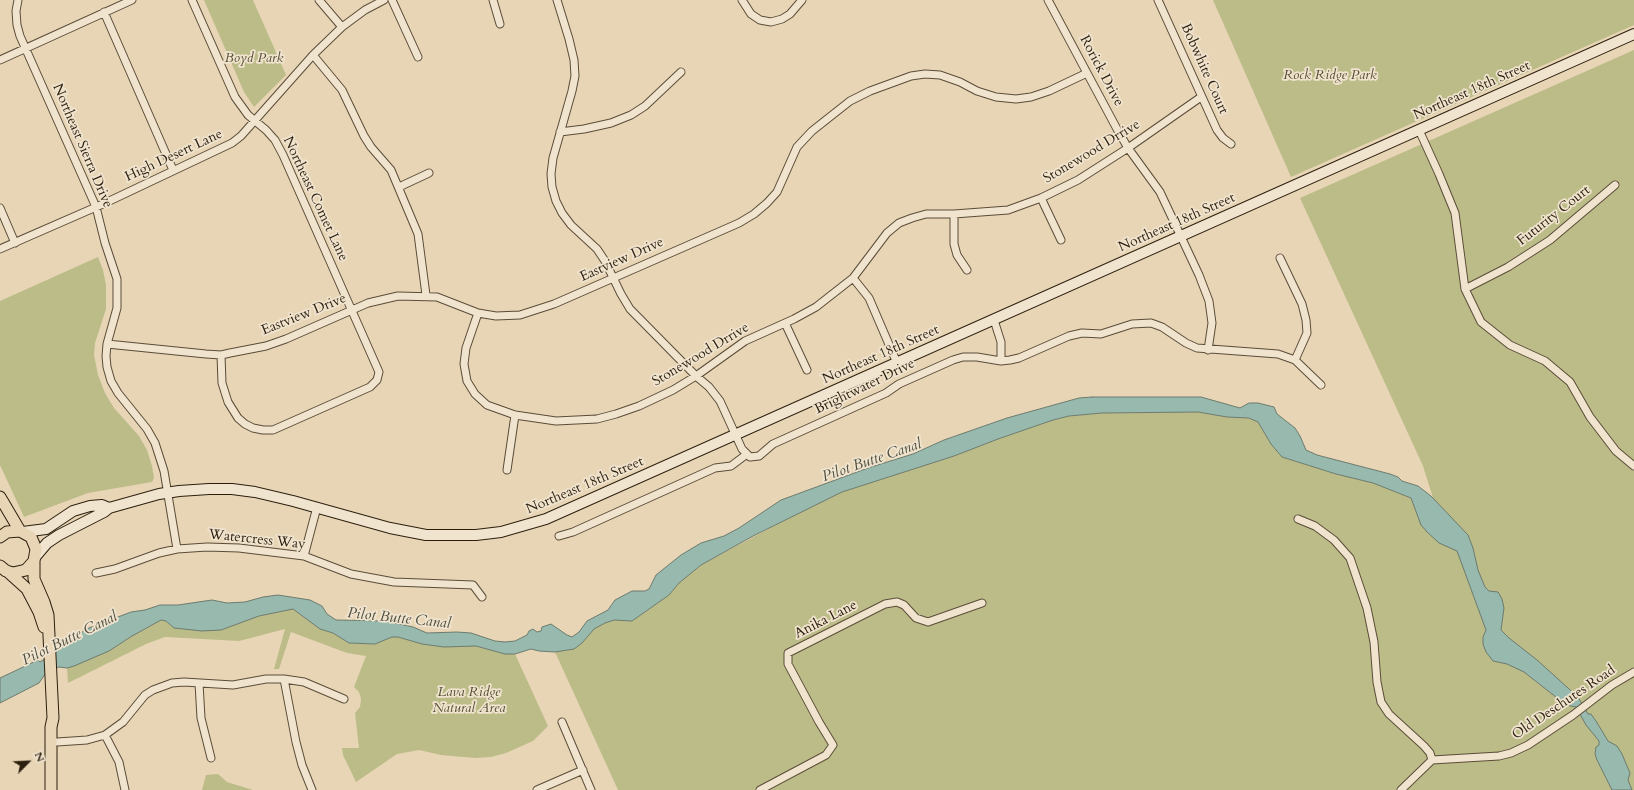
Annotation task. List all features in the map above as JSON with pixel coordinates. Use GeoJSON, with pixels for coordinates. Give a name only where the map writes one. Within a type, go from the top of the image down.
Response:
{"type":"FeatureCollection","features":[{"type":"Feature","properties":{"kind":"highway"},"geometry":{"type":"LineString","coordinates":[[0,497],[22,531],[31,537],[35,543],[34,579],[46,607],[48,616],[53,718],[51,727],[51,790]]}},
{"type":"Feature","properties":{"kind":"highway"},"geometry":{"type":"LineString","coordinates":[[0,537],[7,532],[22,531]]}},
{"type":"Feature","properties":{"kind":"highway"},"geometry":{"type":"LineString","coordinates":[[3,569],[20,572],[31,566],[35,558]]}},
{"type":"Feature","properties":{"kind":"highway"},"geometry":{"type":"LineString","coordinates":[[3,569],[27,590],[39,612],[42,623],[48,635]]}},
{"type":"Feature","properties":{"kind":"highway"},"geometry":{"type":"LineString","coordinates":[[53,718],[57,727],[58,790]]}},
{"type":"Feature","properties":{"kind":"main road","name":"Northeast 18th Street"},"geometry":{"type":"LineString","coordinates":[[35,558],[47,543],[110,508],[168,493],[209,489],[255,492],[317,507],[390,528],[426,535],[468,536],[500,532],[546,519],[1634,34]]}},
{"type":"Feature","properties":{"kind":"main road","name":"Northeast 18th Street"},"geometry":{"type":"LineString","coordinates":[[22,531],[46,529],[73,511],[90,506],[102,505],[110,508]]}},
{"type":"Feature","properties":{"kind":"street","name":"Northeast Sierra Drive"},"geometry":{"type":"LineString","coordinates":[[18,0],[16,11],[17,25],[26,49],[96,207],[105,243],[117,279],[117,308],[107,344],[107,366],[111,381],[127,405],[147,429],[155,443],[164,471],[177,549]]}},
{"type":"Feature","properties":{"kind":"street"},"geometry":{"type":"LineString","coordinates":[[0,60],[132,0]]}},
{"type":"Feature","properties":{"kind":"street","name":"Northeast Comet Lane"},"geometry":{"type":"LineString","coordinates":[[192,0],[235,97],[242,108],[275,140],[283,155],[379,372],[377,380],[370,386],[273,430],[253,428],[238,418],[228,402],[223,388],[221,355]]}},
{"type":"Feature","properties":{"kind":"street"},"geometry":{"type":"LineString","coordinates":[[319,0],[342,27]]}},
{"type":"Feature","properties":{"kind":"street","name":"High Desert Lane"},"geometry":{"type":"LineString","coordinates":[[0,249],[96,207],[232,143],[255,121],[313,55],[342,27],[366,10],[384,0]]}},
{"type":"Feature","properties":{"kind":"street"},"geometry":{"type":"LineString","coordinates":[[392,0],[418,57]]}},
{"type":"Feature","properties":{"kind":"street"},"geometry":{"type":"LineString","coordinates":[[493,0],[500,24]]}},
{"type":"Feature","properties":{"kind":"street"},"geometry":{"type":"LineString","coordinates":[[557,0],[574,60],[575,76],[553,158],[551,174],[552,187],[556,201],[562,213],[571,225],[596,249],[605,261],[630,309],[696,376],[709,387],[720,401],[742,449],[747,454]]}},
{"type":"Feature","properties":{"kind":"street"},"geometry":{"type":"LineString","coordinates":[[742,0],[751,14],[760,20],[771,22],[782,19],[790,14],[802,0]]}},
{"type":"Feature","properties":{"kind":"street","name":"Rorick Drive"},"geometry":{"type":"LineString","coordinates":[[1048,0],[1128,148],[1160,192],[1209,301],[1212,323],[1208,350]]}},
{"type":"Feature","properties":{"kind":"street","name":"Bobwhite Court"},"geometry":{"type":"LineString","coordinates":[[1158,0],[1217,130],[1223,138],[1231,144]]}},
{"type":"Feature","properties":{"kind":"street"},"geometry":{"type":"LineString","coordinates":[[104,12],[173,170]]}},
{"type":"Feature","properties":{"kind":"street"},"geometry":{"type":"LineString","coordinates":[[313,55],[342,90],[364,136],[371,147],[391,170],[399,187],[418,234],[426,296]]}},
{"type":"Feature","properties":{"kind":"street"},"geometry":{"type":"LineString","coordinates":[[560,132],[584,129],[611,123],[630,115],[645,106],[681,72]]}},
{"type":"Feature","properties":{"kind":"street","name":"Eastview Drive"},"geometry":{"type":"LineString","coordinates":[[107,344],[221,355],[247,350],[279,341],[381,299],[398,296],[426,296],[444,299],[478,313],[496,316],[520,315],[539,310],[739,223],[754,214],[767,204],[777,192],[797,147],[812,131],[850,102],[870,91],[905,77],[925,74],[940,75],[996,98],[1016,99],[1031,97],[1049,91],[1087,73]]}},
{"type":"Feature","properties":{"kind":"street","name":"Stonewood Drrive"},"geometry":{"type":"LineString","coordinates":[[478,313],[466,348],[464,364],[467,381],[475,394],[487,405],[516,415],[556,421],[603,418],[659,397],[696,376],[746,341],[816,307],[853,278],[887,233],[899,223],[926,214],[954,214],[1008,210],[1041,198],[1078,180],[1128,148],[1202,97]]}},
{"type":"Feature","properties":{"kind":"street"},"geometry":{"type":"LineString","coordinates":[[1419,130],[1455,213],[1465,289],[1481,322],[1510,345],[1545,361],[1570,382],[1590,417],[1612,446],[1634,466]]}},
{"type":"Feature","properties":{"kind":"street"},"geometry":{"type":"LineString","coordinates":[[399,187],[430,173]]}},
{"type":"Feature","properties":{"kind":"street","name":"Futurity Court"},"geometry":{"type":"LineString","coordinates":[[1465,289],[1508,266],[1550,240],[1615,185]]}},
{"type":"Feature","properties":{"kind":"street"},"geometry":{"type":"LineString","coordinates":[[1041,198],[1061,240]]}},
{"type":"Feature","properties":{"kind":"street"},"geometry":{"type":"LineString","coordinates":[[0,208],[15,243]]}},
{"type":"Feature","properties":{"kind":"street"},"geometry":{"type":"LineString","coordinates":[[954,214],[954,244],[957,255],[967,270]]}},
{"type":"Feature","properties":{"kind":"street"},"geometry":{"type":"LineString","coordinates":[[1280,258],[1302,304],[1306,320],[1307,333],[1296,360]]}},
{"type":"Feature","properties":{"kind":"street"},"geometry":{"type":"LineString","coordinates":[[853,278],[869,298],[897,363]]}},
{"type":"Feature","properties":{"kind":"street"},"geometry":{"type":"LineString","coordinates":[[994,320],[1001,342],[1001,361]]}},
{"type":"Feature","properties":{"kind":"street"},"geometry":{"type":"LineString","coordinates":[[785,323],[807,370]]}},
{"type":"Feature","properties":{"kind":"street","name":"Brightwater Drive"},"geometry":{"type":"LineString","coordinates":[[559,536],[573,532],[715,468],[731,466],[747,454],[750,456],[759,456],[774,444],[886,393],[899,384],[953,360],[963,357],[977,357],[1001,361],[1019,358],[1069,336],[1082,333],[1101,334],[1132,324],[1151,323],[1162,327],[1186,343],[1197,348],[1278,354],[1296,360],[1321,385]]}},
{"type":"Feature","properties":{"kind":"street"},"geometry":{"type":"LineString","coordinates":[[507,470],[516,415]]}},
{"type":"Feature","properties":{"kind":"street"},"geometry":{"type":"LineString","coordinates":[[304,556],[317,507]]}},
{"type":"Feature","properties":{"kind":"street"},"geometry":{"type":"LineString","coordinates":[[1298,519],[1315,526],[1334,540],[1350,558],[1367,608],[1374,642],[1381,702],[1389,714],[1430,753],[1432,760],[1400,790]]}},
{"type":"Feature","properties":{"kind":"street","name":"Watercress Way"},"geometry":{"type":"LineString","coordinates":[[96,573],[115,569],[158,553],[177,549],[208,547],[239,548],[304,556],[351,574],[394,582],[473,585],[482,597]]}},
{"type":"Feature","properties":{"kind":"street","name":"Anika Lane"},"geometry":{"type":"LineString","coordinates":[[760,790],[826,755],[833,745],[788,664],[788,653],[885,604],[897,602],[904,605],[916,618],[928,622],[982,603]]}},
{"type":"Feature","properties":{"kind":"street","name":"Old Deschutes Road"},"geometry":{"type":"LineString","coordinates":[[1432,760],[1488,758],[1511,753],[1528,745],[1573,715],[1612,685],[1634,672]]}},
{"type":"Feature","properties":{"kind":"street"},"geometry":{"type":"LineString","coordinates":[[57,742],[87,740],[105,735],[123,722],[145,695],[153,690],[172,683],[184,682],[233,686],[266,679],[284,679],[304,682],[344,699]]}},
{"type":"Feature","properties":{"kind":"street"},"geometry":{"type":"LineString","coordinates":[[284,679],[302,766],[312,790]]}},
{"type":"Feature","properties":{"kind":"street"},"geometry":{"type":"LineString","coordinates":[[199,683],[201,718],[211,758]]}},
{"type":"Feature","properties":{"kind":"street"},"geometry":{"type":"LineString","coordinates":[[562,722],[591,790]]}},
{"type":"Feature","properties":{"kind":"street"},"geometry":{"type":"LineString","coordinates":[[105,735],[119,762],[125,790]]}},
{"type":"Feature","properties":{"kind":"street"},"geometry":{"type":"LineString","coordinates":[[537,790],[583,770]]}},
{"type":"Feature","properties":{"kind":"green space","name":"Boyd Park"},"geometry":{"type":"Polygon","coordinates":[[[204,0],[253,0],[286,75],[254,107],[244,92],[204,0]]]}},
{"type":"Feature","properties":{"kind":"green space","name":"Rock Ridge Park"},"geometry":{"type":"Polygon","coordinates":[[[1213,0],[1634,0],[1634,25],[1291,177],[1213,0]]]}},
{"type":"Feature","properties":{"kind":"green space"},"geometry":{"type":"Polygon","coordinates":[[[1634,50],[1634,790],[618,790],[555,652],[574,649],[582,643],[594,629],[605,623],[614,620],[632,621],[669,595],[679,583],[701,565],[800,512],[842,492],[954,456],[1053,420],[1069,416],[1102,413],[1198,412],[1227,417],[1249,418],[1258,422],[1271,444],[1282,457],[1336,474],[1373,483],[1411,498],[1414,504],[1448,546],[1423,466],[1300,198],[1634,50]]]}},
{"type":"Feature","properties":{"kind":"green space"},"geometry":{"type":"Polygon","coordinates":[[[98,257],[103,270],[106,285],[106,309],[95,343],[94,355],[98,375],[105,393],[114,408],[139,436],[147,450],[154,478],[152,482],[88,493],[24,517],[0,465],[0,301],[98,257]]]}},
{"type":"Feature","properties":{"kind":"green space","name":"Lava Ridge Natural Area"},"geometry":{"type":"Polygon","coordinates":[[[293,609],[320,629],[333,633],[349,643],[375,644],[392,637],[398,637],[422,644],[444,647],[476,646],[505,654],[515,654],[548,726],[533,741],[506,753],[491,757],[475,758],[441,755],[419,750],[397,754],[356,782],[343,755],[342,748],[359,748],[355,713],[360,707],[361,699],[359,692],[354,687],[366,656],[347,653],[291,632],[279,669],[274,669],[285,629],[239,641],[165,637],[146,644],[68,683],[67,668],[109,651],[161,620],[166,621],[174,628],[221,630],[259,616],[293,609]]]}},
{"type":"Feature","properties":{"kind":"green space"},"geometry":{"type":"Polygon","coordinates":[[[218,774],[227,782],[253,790],[202,790],[206,775],[218,774]]]}},
{"type":"Feature","properties":{"kind":"water"},"geometry":{"type":"Polygon","coordinates":[[[1201,397],[1240,408],[1249,403],[1258,403],[1274,407],[1277,414],[1295,428],[1306,450],[1317,455],[1390,474],[1398,477],[1402,481],[1418,486],[1431,496],[1468,535],[1473,548],[1478,570],[1485,587],[1489,591],[1498,592],[1502,599],[1504,608],[1501,630],[1578,697],[1588,714],[1591,714],[1596,721],[1608,741],[1617,746],[1622,754],[1630,773],[1628,780],[1632,790],[1612,790],[1595,754],[1599,741],[1586,725],[1576,707],[1566,705],[1524,672],[1507,664],[1493,661],[1486,652],[1483,644],[1483,637],[1486,630],[1457,551],[1439,543],[1427,532],[1421,525],[1411,498],[1373,483],[1336,474],[1282,457],[1271,444],[1258,422],[1249,418],[1227,417],[1198,412],[1102,413],[1069,416],[998,439],[954,456],[842,492],[753,536],[701,565],[679,583],[669,595],[632,621],[614,620],[605,623],[594,629],[582,643],[574,649],[555,652],[531,649],[515,654],[505,654],[476,646],[444,647],[422,644],[398,637],[392,637],[375,644],[349,643],[333,633],[320,629],[293,609],[259,616],[221,630],[202,631],[174,628],[166,621],[161,620],[109,651],[74,666],[67,668],[59,667],[46,673],[39,683],[0,703],[0,678],[38,660],[40,662],[53,655],[62,644],[89,628],[131,612],[145,610],[160,605],[178,605],[212,600],[227,603],[245,602],[278,595],[310,600],[322,606],[327,614],[336,620],[386,621],[413,627],[427,633],[471,633],[495,641],[505,642],[515,641],[527,635],[529,631],[533,629],[537,632],[541,631],[542,627],[551,624],[572,637],[579,632],[587,621],[608,610],[615,600],[632,591],[645,591],[649,589],[656,575],[681,555],[701,543],[724,536],[739,528],[781,500],[868,468],[913,454],[944,440],[1007,418],[1079,398],[1201,397]]]}},
{"type":"Feature","properties":{"kind":"water label","name":"Pilot Butte Canal"},"geometry":{"type":"Point","coordinates":[872,461]}},
{"type":"Feature","properties":{"kind":"water label","name":"Pilot Butte Canal"},"geometry":{"type":"Point","coordinates":[399,619]}},
{"type":"Feature","properties":{"kind":"water label","name":"Pilot Butte Canal"},"geometry":{"type":"Point","coordinates":[70,639]}}]}
